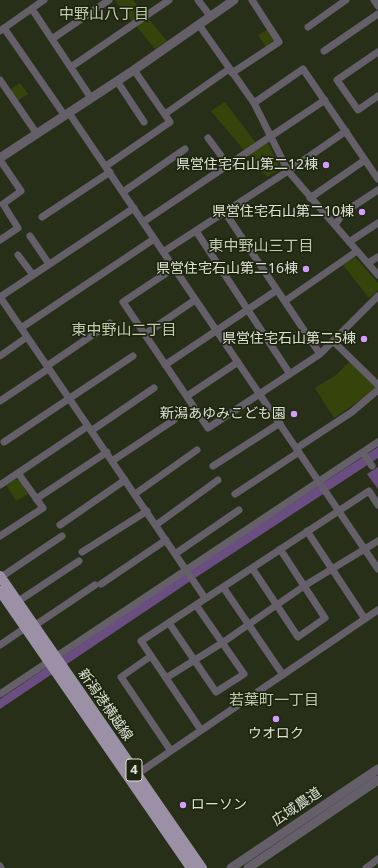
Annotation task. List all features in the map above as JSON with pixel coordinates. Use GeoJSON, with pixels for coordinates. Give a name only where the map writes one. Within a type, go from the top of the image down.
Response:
{"type":"FeatureCollection","features":[{"type":"Feature","properties":{"kind":"main road","name":"新潟港横越線"},"geometry":{"type":"LineString","coordinates":[[0,577],[17,602],[29,627]]}},
{"type":"Feature","properties":{"kind":"main road","name":"新潟港横越線"},"geometry":{"type":"LineString","coordinates":[[2,597],[29,627],[191,868]]}},
{"type":"Feature","properties":{"kind":"main road","name":"新潟港横越線"},"geometry":{"type":"LineString","coordinates":[[62,675],[137,774],[202,868]]}},
{"type":"Feature","properties":{"kind":"street"},"geometry":{"type":"LineString","coordinates":[[44,0],[2,29],[108,169],[378,569]]}},
{"type":"Feature","properties":{"kind":"street"},"geometry":{"type":"LineString","coordinates":[[52,39],[109,0]]}},
{"type":"Feature","properties":{"kind":"street"},"geometry":{"type":"LineString","coordinates":[[71,67],[170,0]]}},
{"type":"Feature","properties":{"kind":"street"},"geometry":{"type":"LineString","coordinates":[[198,0],[211,17]]}},
{"type":"Feature","properties":{"kind":"street"},"geometry":{"type":"LineString","coordinates":[[0,240],[18,228],[3,204],[21,191],[1,157],[134,70],[234,0]]}},
{"type":"Feature","properties":{"kind":"street"},"geometry":{"type":"LineString","coordinates":[[165,114],[279,42],[252,0]]}},
{"type":"Feature","properties":{"kind":"street"},"geometry":{"type":"LineString","coordinates":[[308,27],[346,0]]}},
{"type":"Feature","properties":{"kind":"street"},"geometry":{"type":"LineString","coordinates":[[374,0],[378,6]]}},
{"type":"Feature","properties":{"kind":"street"},"geometry":{"type":"LineString","coordinates":[[32,9],[91,98]]}},
{"type":"Feature","properties":{"kind":"street"},"geometry":{"type":"LineString","coordinates":[[324,52],[378,14]]}},
{"type":"Feature","properties":{"kind":"street"},"geometry":{"type":"LineString","coordinates":[[199,25],[254,103],[288,171],[378,275]]}},
{"type":"Feature","properties":{"kind":"street"},"geometry":{"type":"LineString","coordinates":[[378,52],[338,80],[358,110],[378,96]]}},
{"type":"Feature","properties":{"kind":"street"},"geometry":{"type":"LineString","coordinates":[[254,103],[304,69],[378,179]]}},
{"type":"Feature","properties":{"kind":"street"},"geometry":{"type":"LineString","coordinates":[[42,217],[170,122],[134,70]]}},
{"type":"Feature","properties":{"kind":"street"},"geometry":{"type":"LineString","coordinates":[[0,80],[37,134]]}},
{"type":"Feature","properties":{"kind":"street"},"geometry":{"type":"LineString","coordinates":[[117,81],[144,122]]}},
{"type":"Feature","properties":{"kind":"street"},"geometry":{"type":"LineString","coordinates":[[143,222],[325,100]]}},
{"type":"Feature","properties":{"kind":"street"},"geometry":{"type":"LineString","coordinates":[[163,252],[288,171],[346,131]]}},
{"type":"Feature","properties":{"kind":"street"},"geometry":{"type":"LineString","coordinates":[[208,138],[228,165]]}},
{"type":"Feature","properties":{"kind":"street"},"geometry":{"type":"LineString","coordinates":[[123,192],[185,149]]}},
{"type":"Feature","properties":{"kind":"street"},"geometry":{"type":"LineString","coordinates":[[310,198],[365,160]]}},
{"type":"Feature","properties":{"kind":"street"},"geometry":{"type":"LineString","coordinates":[[335,225],[344,213],[378,190]]}},
{"type":"Feature","properties":{"kind":"street"},"geometry":{"type":"LineString","coordinates":[[134,208],[0,297],[3,308],[21,328],[107,452],[205,598]]}},
{"type":"Feature","properties":{"kind":"street"},"geometry":{"type":"LineString","coordinates":[[224,212],[320,354]]}},
{"type":"Feature","properties":{"kind":"street"},"geometry":{"type":"LineString","coordinates":[[349,242],[378,223]]}},
{"type":"Feature","properties":{"kind":"street"},"geometry":{"type":"LineString","coordinates":[[196,231],[290,374]]}},
{"type":"Feature","properties":{"kind":"street"},"geometry":{"type":"LineString","coordinates":[[30,236],[49,264]]}},
{"type":"Feature","properties":{"kind":"street"},"geometry":{"type":"LineString","coordinates":[[21,328],[154,239]]}},
{"type":"Feature","properties":{"kind":"street"},"geometry":{"type":"LineString","coordinates":[[285,301],[357,250]]}},
{"type":"Feature","properties":{"kind":"street"},"geometry":{"type":"LineString","coordinates":[[18,255],[33,275]]}},
{"type":"Feature","properties":{"kind":"street"},"geometry":{"type":"LineString","coordinates":[[368,263],[378,257]]}},
{"type":"Feature","properties":{"kind":"street"},"geometry":{"type":"LineString","coordinates":[[174,268],[123,302],[208,428],[261,395],[320,354],[378,296]]}},
{"type":"Feature","properties":{"kind":"street"},"geometry":{"type":"LineString","coordinates":[[166,365],[277,290]]}},
{"type":"Feature","properties":{"kind":"street"},"geometry":{"type":"LineString","coordinates":[[144,334],[195,300]]}},
{"type":"Feature","properties":{"kind":"street"},"geometry":{"type":"LineString","coordinates":[[0,401],[110,323]]}},
{"type":"Feature","properties":{"kind":"street"},"geometry":{"type":"LineString","coordinates":[[0,356],[27,337]]}},
{"type":"Feature","properties":{"kind":"street"},"geometry":{"type":"LineString","coordinates":[[333,341],[378,385]]}},
{"type":"Feature","properties":{"kind":"street"},"geometry":{"type":"LineString","coordinates":[[4,442],[132,356]]}},
{"type":"Feature","properties":{"kind":"street"},"geometry":{"type":"LineString","coordinates":[[187,396],[238,362]]}},
{"type":"Feature","properties":{"kind":"street"},"geometry":{"type":"LineString","coordinates":[[0,485],[154,388]]}},
{"type":"Feature","properties":{"kind":"street"},"geometry":{"type":"LineString","coordinates":[[234,494],[352,412],[378,390]]}},
{"type":"Feature","properties":{"kind":"street"},"geometry":{"type":"LineString","coordinates":[[112,460],[174,420]]}},
{"type":"Feature","properties":{"kind":"street"},"geometry":{"type":"LineString","coordinates":[[213,466],[280,423]]}},
{"type":"Feature","properties":{"kind":"street"},"geometry":{"type":"LineString","coordinates":[[0,694],[318,480],[378,442]]}},
{"type":"Feature","properties":{"kind":"street"},"geometry":{"type":"LineString","coordinates":[[135,494],[197,450]]}},
{"type":"Feature","properties":{"kind":"street"},"geometry":{"type":"LineString","coordinates":[[36,499],[107,452]]}},
{"type":"Feature","properties":{"kind":"street"},"geometry":{"type":"LineString","coordinates":[[363,452],[372,466]]}},
{"type":"Feature","properties":{"kind":"street"},"geometry":{"type":"LineString","coordinates":[[0,536],[43,508],[18,473]]}},
{"type":"Feature","properties":{"kind":"street"},"geometry":{"type":"LineString","coordinates":[[60,524],[125,480]]}},
{"type":"Feature","properties":{"kind":"street"},"geometry":{"type":"LineString","coordinates":[[156,525],[218,480]]}},
{"type":"Feature","properties":{"kind":"street"},"geometry":{"type":"LineString","coordinates":[[201,730],[141,641],[368,491],[378,505]]}},
{"type":"Feature","properties":{"kind":"street"},"geometry":{"type":"LineString","coordinates":[[175,554],[239,510]]}},
{"type":"Feature","properties":{"kind":"street"},"geometry":{"type":"LineString","coordinates":[[82,552],[147,511]]}},
{"type":"Feature","properties":{"kind":"street"},"geometry":{"type":"LineString","coordinates":[[307,531],[366,619]]}},
{"type":"Feature","properties":{"kind":"street"},"geometry":{"type":"LineString","coordinates":[[0,577],[62,536]]}},
{"type":"Feature","properties":{"kind":"street"},"geometry":{"type":"LineString","coordinates":[[0,645],[98,585],[166,540]]}},
{"type":"Feature","properties":{"kind":"street"},"geometry":{"type":"LineString","coordinates":[[166,678],[249,625],[304,586],[378,541]]}},
{"type":"Feature","properties":{"kind":"street"},"geometry":{"type":"LineString","coordinates":[[252,568],[298,637],[325,618],[280,549]]}},
{"type":"Feature","properties":{"kind":"street"},"geometry":{"type":"LineString","coordinates":[[17,602],[78,562]]}},
{"type":"Feature","properties":{"kind":"street"},"geometry":{"type":"LineString","coordinates":[[223,586],[283,675]]}},
{"type":"Feature","properties":{"kind":"street"},"geometry":{"type":"LineString","coordinates":[[169,623],[216,692],[244,674],[196,605]]}},
{"type":"Feature","properties":{"kind":"street"},"geometry":{"type":"LineString","coordinates":[[137,774],[378,610]]}},
{"type":"Feature","properties":{"kind":"street"},"geometry":{"type":"LineString","coordinates":[[150,656],[121,677],[171,751]]}},
{"type":"Feature","properties":{"kind":"street","name":"広域農道"},"geometry":{"type":"LineString","coordinates":[[232,868],[378,770]]}},
{"type":"Feature","properties":{"kind":"street","name":"広域農道"},"geometry":{"type":"LineString","coordinates":[[248,868],[378,780]]}},
{"type":"Feature","properties":{"kind":"street"},"geometry":{"type":"LineString","coordinates":[[366,868],[378,859]]}},
{"type":"Feature","properties":{"kind":"green space"},"geometry":{"type":"Polygon","coordinates":[[[115,0],[133,0],[167,41],[155,49],[115,0]]]}},
{"type":"Feature","properties":{"kind":"green space"},"geometry":{"type":"Polygon","coordinates":[[[267,30],[274,40],[266,47],[258,35],[267,30]]]}},
{"type":"Feature","properties":{"kind":"green space"},"geometry":{"type":"Polygon","coordinates":[[[20,83],[28,94],[17,101],[9,90],[20,83]]]}},
{"type":"Feature","properties":{"kind":"green space"},"geometry":{"type":"Polygon","coordinates":[[[225,102],[259,147],[268,143],[280,169],[267,177],[211,111],[225,102]]]}},
{"type":"Feature","properties":{"kind":"green space"},"geometry":{"type":"Polygon","coordinates":[[[355,257],[378,283],[378,290],[369,298],[343,265],[355,257]]]}},
{"type":"Feature","properties":{"kind":"green space"},"geometry":{"type":"Polygon","coordinates":[[[350,361],[376,387],[369,394],[334,418],[315,388],[336,375],[350,361]]]}},
{"type":"Feature","properties":{"kind":"green space"},"geometry":{"type":"Polygon","coordinates":[[[14,480],[19,480],[28,494],[16,501],[6,485],[14,480]]]}},
{"type":"Feature","properties":{"kind":"shaded area"},"geometry":{"type":"Polygon","coordinates":[[[378,447],[378,458],[189,582],[0,709],[0,699],[184,574],[378,447]]]}},
{"type":"Feature","properties":{"kind":"shaded area"},"geometry":{"type":"Polygon","coordinates":[[[378,467],[378,489],[367,474],[378,467]]]}},
{"type":"Feature","properties":{"kind":"place","name":"県営住宅石山第二12棟"},"geometry":{"type":"Point","coordinates":[326,165]}},
{"type":"Feature","properties":{"kind":"place","name":"県営住宅石山第二10棟"},"geometry":{"type":"Point","coordinates":[362,212]}},
{"type":"Feature","properties":{"kind":"place","name":"県営住宅石山第二16棟"},"geometry":{"type":"Point","coordinates":[306,269]}},
{"type":"Feature","properties":{"kind":"place","name":"県営住宅石山第二5棟"},"geometry":{"type":"Point","coordinates":[364,339]}},
{"type":"Feature","properties":{"kind":"place","name":"新潟あゆみこども園"},"geometry":{"type":"Point","coordinates":[294,414]}},
{"type":"Feature","properties":{"kind":"place","name":"ウオロク"},"geometry":{"type":"Point","coordinates":[276,719]}},
{"type":"Feature","properties":{"kind":"place","name":"ローソン"},"geometry":{"type":"Point","coordinates":[183,805]}},
{"type":"Feature","properties":{"kind":"district","name":"中野山八丁目"},"geometry":{"type":"Point","coordinates":[104,15]}},
{"type":"Feature","properties":{"kind":"district","name":"東中野山三丁目"},"geometry":{"type":"Point","coordinates":[261,247]}},
{"type":"Feature","properties":{"kind":"district","name":"東中野山二丁目"},"geometry":{"type":"Point","coordinates":[124,331]}},
{"type":"Feature","properties":{"kind":"district","name":"若葉町一丁目"},"geometry":{"type":"Point","coordinates":[274,701]}}]}
